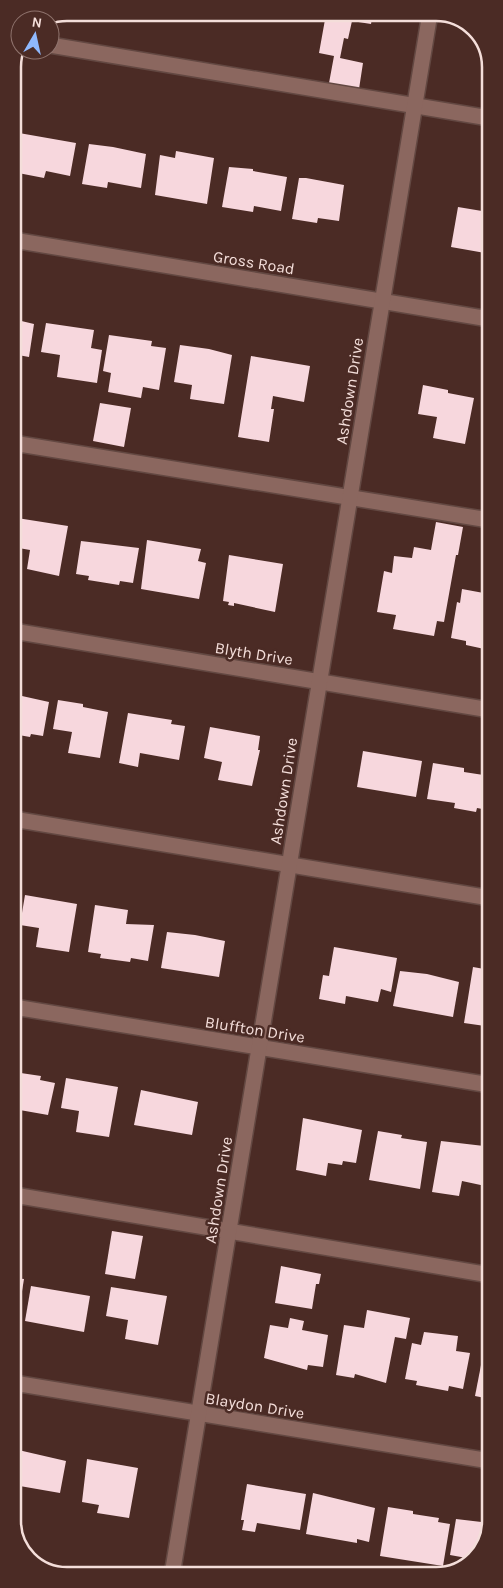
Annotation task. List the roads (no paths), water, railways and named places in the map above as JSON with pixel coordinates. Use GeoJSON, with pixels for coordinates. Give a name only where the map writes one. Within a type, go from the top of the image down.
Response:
{"type":"FeatureCollection","features":[{"type":"Feature","properties":{"kind":"street","name":"Ashdown Drive"},"geometry":{"type":"LineString","coordinates":[[173,1567],[429,21]]}},
{"type":"Feature","properties":{"kind":"street"},"geometry":{"type":"LineString","coordinates":[[60,47],[482,117]]}},
{"type":"Feature","properties":{"kind":"street","name":"Gross Road"},"geometry":{"type":"LineString","coordinates":[[21,241],[482,317]]}},
{"type":"Feature","properties":{"kind":"street"},"geometry":{"type":"LineString","coordinates":[[21,444],[482,519]]}},
{"type":"Feature","properties":{"kind":"street","name":"Blyth Drive"},"geometry":{"type":"LineString","coordinates":[[21,632],[482,709]]}},
{"type":"Feature","properties":{"kind":"street"},"geometry":{"type":"LineString","coordinates":[[21,820],[482,897]]}},
{"type":"Feature","properties":{"kind":"street","name":"Bluffton Drive"},"geometry":{"type":"LineString","coordinates":[[21,1008],[482,1085]]}},
{"type":"Feature","properties":{"kind":"street"},"geometry":{"type":"LineString","coordinates":[[21,1196],[482,1274]]}},
{"type":"Feature","properties":{"kind":"street","name":"Blaydon Drive"},"geometry":{"type":"LineString","coordinates":[[21,1384],[482,1460]]}}]}
